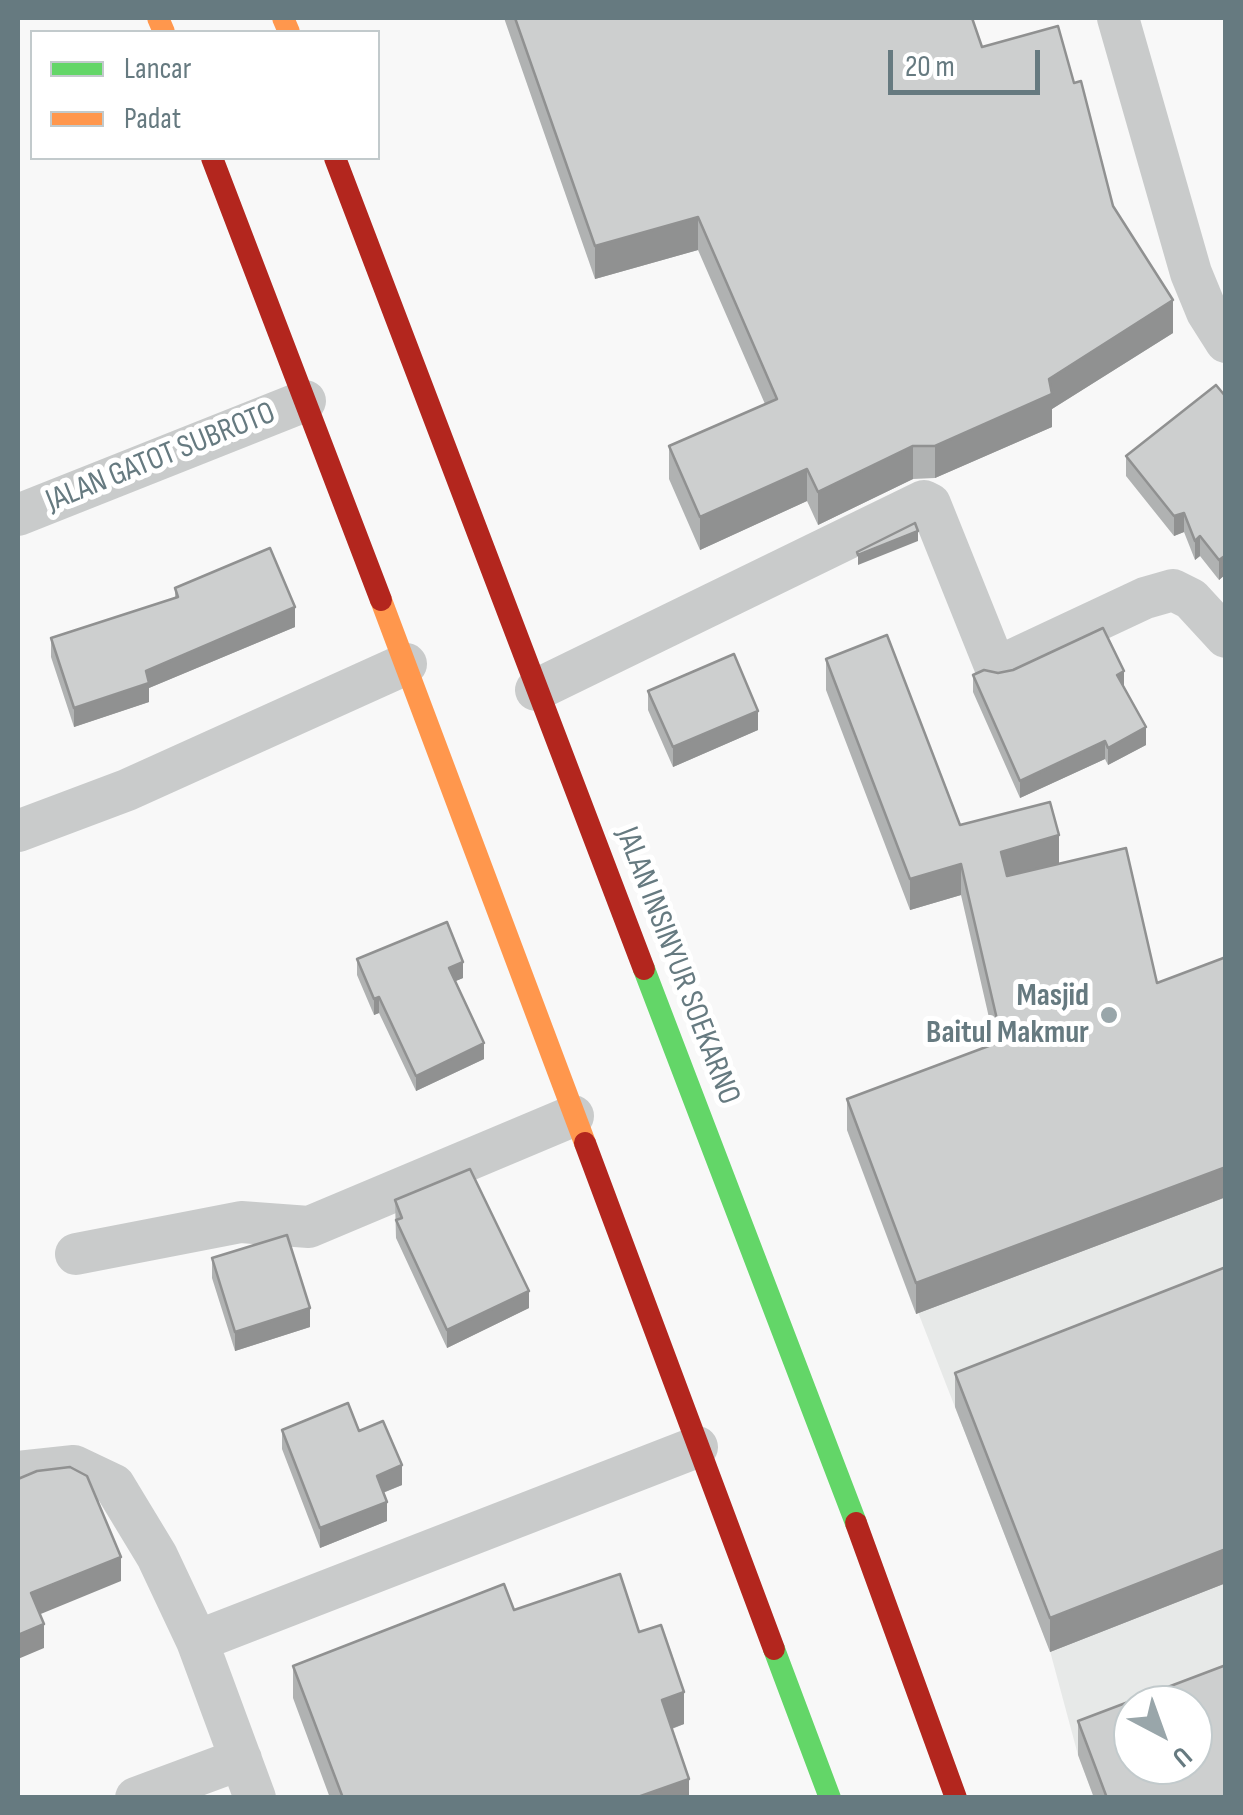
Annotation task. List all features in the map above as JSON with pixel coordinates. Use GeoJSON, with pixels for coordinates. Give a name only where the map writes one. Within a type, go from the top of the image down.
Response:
{"type":"FeatureCollection","features":[{"type":"Feature","properties":{"kind":"main road"},"geometry":{"type":"LineString","coordinates":[[213,160],[406,664],[830,1798]]}},
{"type":"Feature","properties":{"kind":"main road","name":"JALAN INSINYUR SOEKARNO"},"geometry":{"type":"LineString","coordinates":[[336,160],[814,1408],[956,1798]]}},
{"type":"Feature","properties":{"kind":"street"},"geometry":{"type":"LineString","coordinates":[[1118,18],[1191,272],[1207,312],[1226,342]]}},
{"type":"Feature","properties":{"kind":"street","name":"JALAN GATOT SUBROTO"},"geometry":{"type":"LineString","coordinates":[[18,515],[306,400]]}},
{"type":"Feature","properties":{"kind":"street"},"geometry":{"type":"LineString","coordinates":[[536,690],[924,501],[930,504],[995,666],[1145,598],[1173,590],[1191,599],[1226,637]]}},
{"type":"Feature","properties":{"kind":"street"},"geometry":{"type":"LineString","coordinates":[[18,831],[127,790],[406,664]]}},
{"type":"Feature","properties":{"kind":"street"},"geometry":{"type":"LineString","coordinates":[[76,1254],[240,1222],[309,1227],[573,1116]]}},
{"type":"Feature","properties":{"kind":"street"},"geometry":{"type":"LineString","coordinates":[[197,1641],[696,1447]]}},
{"type":"Feature","properties":{"kind":"street"},"geometry":{"type":"LineString","coordinates":[[18,1472],[74,1466],[114,1485],[150,1543],[197,1641],[248,1778],[136,1798]]}},
{"type":"Feature","properties":{"kind":"shaded area"},"geometry":{"type":"Polygon","coordinates":[[[1225,988],[1225,1797],[1094,1797],[1078,1755],[1050,1651],[847,1130],[1225,988]]]}},
{"type":"Feature","properties":{"kind":"building"},"geometry":{"type":"Polygon","coordinates":[[[515,18],[972,18],[982,47],[1058,26],[1074,83],[1081,81],[1113,206],[1173,300],[1049,379],[1052,394],[935,446],[913,446],[818,492],[807,469],[700,517],[669,446],[777,399],[698,217],[595,246],[515,18]]]}},
{"type":"Feature","properties":{"kind":"building"},"geometry":{"type":"Polygon","coordinates":[[[1216,385],[1226,397],[1226,555],[1219,560],[1200,536],[1195,541],[1184,513],[1174,516],[1126,456],[1216,385]]]}},
{"type":"Feature","properties":{"kind":"building"},"geometry":{"type":"Polygon","coordinates":[[[915,523],[918,531],[858,555],[857,552],[915,523]]]}},
{"type":"Feature","properties":{"kind":"building"},"geometry":{"type":"Polygon","coordinates":[[[270,548],[295,607],[146,671],[149,683],[74,708],[51,638],[178,597],[175,588],[270,548]]]}},
{"type":"Feature","properties":{"kind":"building"},"geometry":{"type":"Polygon","coordinates":[[[1103,628],[1124,671],[1117,675],[1146,727],[1108,748],[1105,741],[1020,781],[973,675],[984,670],[1013,670],[1103,628]]]}},
{"type":"Feature","properties":{"kind":"building"},"geometry":{"type":"Polygon","coordinates":[[[887,635],[960,825],[1050,802],[1059,835],[1001,852],[1007,876],[1126,848],[1157,983],[1226,957],[1226,1167],[916,1283],[847,1099],[1002,1041],[961,864],[910,879],[826,659],[887,635]]]}},
{"type":"Feature","properties":{"kind":"building"},"geometry":{"type":"Polygon","coordinates":[[[734,654],[758,711],[673,747],[648,691],[734,654]]]}},
{"type":"Feature","properties":{"kind":"building"},"geometry":{"type":"Polygon","coordinates":[[[447,922],[463,962],[449,968],[484,1043],[416,1076],[357,959],[447,922]]]}},
{"type":"Feature","properties":{"kind":"building"},"geometry":{"type":"Polygon","coordinates":[[[470,1169],[529,1291],[447,1330],[396,1220],[402,1218],[395,1200],[470,1169]]]}},
{"type":"Feature","properties":{"kind":"building"},"geometry":{"type":"Polygon","coordinates":[[[287,1235],[310,1308],[235,1332],[212,1258],[287,1235]]]}},
{"type":"Feature","properties":{"kind":"building"},"geometry":{"type":"Polygon","coordinates":[[[1226,1267],[1226,1549],[1050,1618],[955,1373],[1226,1267]]]}},
{"type":"Feature","properties":{"kind":"building"},"geometry":{"type":"Polygon","coordinates":[[[348,1403],[359,1431],[383,1421],[402,1465],[377,1476],[387,1502],[320,1528],[282,1430],[348,1403]]]}},
{"type":"Feature","properties":{"kind":"building"},"geometry":{"type":"Polygon","coordinates":[[[70,1467],[87,1476],[121,1557],[31,1593],[44,1624],[18,1635],[18,1479],[37,1471],[70,1467]]]}},
{"type":"Feature","properties":{"kind":"building"},"geometry":{"type":"Polygon","coordinates":[[[620,1574],[639,1632],[661,1625],[684,1692],[662,1700],[689,1779],[635,1798],[343,1798],[293,1666],[504,1584],[514,1610],[620,1574]]]}},
{"type":"Feature","properties":{"kind":"building"},"geometry":{"type":"Polygon","coordinates":[[[1226,1665],[1226,1798],[1107,1798],[1078,1721],[1113,1708],[1113,1785],[1213,1785],[1213,1685],[1173,1685],[1226,1665]]]}},
{"type":"Feature","properties":{"kind":"traffic: fast"},"geometry":{"type":"LineString","coordinates":[[644,969],[856,1523]]}},
{"type":"Feature","properties":{"kind":"traffic: fast"},"geometry":{"type":"LineString","coordinates":[[774,1649],[830,1798]]}},
{"type":"Feature","properties":{"kind":"traffic: slow"},"geometry":{"type":"LineString","coordinates":[[158,18],[163,30]]}},
{"type":"Feature","properties":{"kind":"traffic: slow"},"geometry":{"type":"LineString","coordinates":[[283,18],[288,30]]}},
{"type":"Feature","properties":{"kind":"traffic: slow"},"geometry":{"type":"LineString","coordinates":[[381,600],[585,1143]]}},
{"type":"Feature","properties":{"kind":"traffic: jam"},"geometry":{"type":"LineString","coordinates":[[213,160],[381,600]]}},
{"type":"Feature","properties":{"kind":"traffic: jam"},"geometry":{"type":"LineString","coordinates":[[336,160],[644,969]]}},
{"type":"Feature","properties":{"kind":"traffic: jam"},"geometry":{"type":"LineString","coordinates":[[585,1143],[774,1649]]}},
{"type":"Feature","properties":{"kind":"traffic: jam"},"geometry":{"type":"LineString","coordinates":[[856,1523],[956,1798]]}},
{"type":"Feature","properties":{"kind":"place","name":"Masjid Baitul Makmur"},"geometry":{"type":"Point","coordinates":[1109,1015]}}]}
